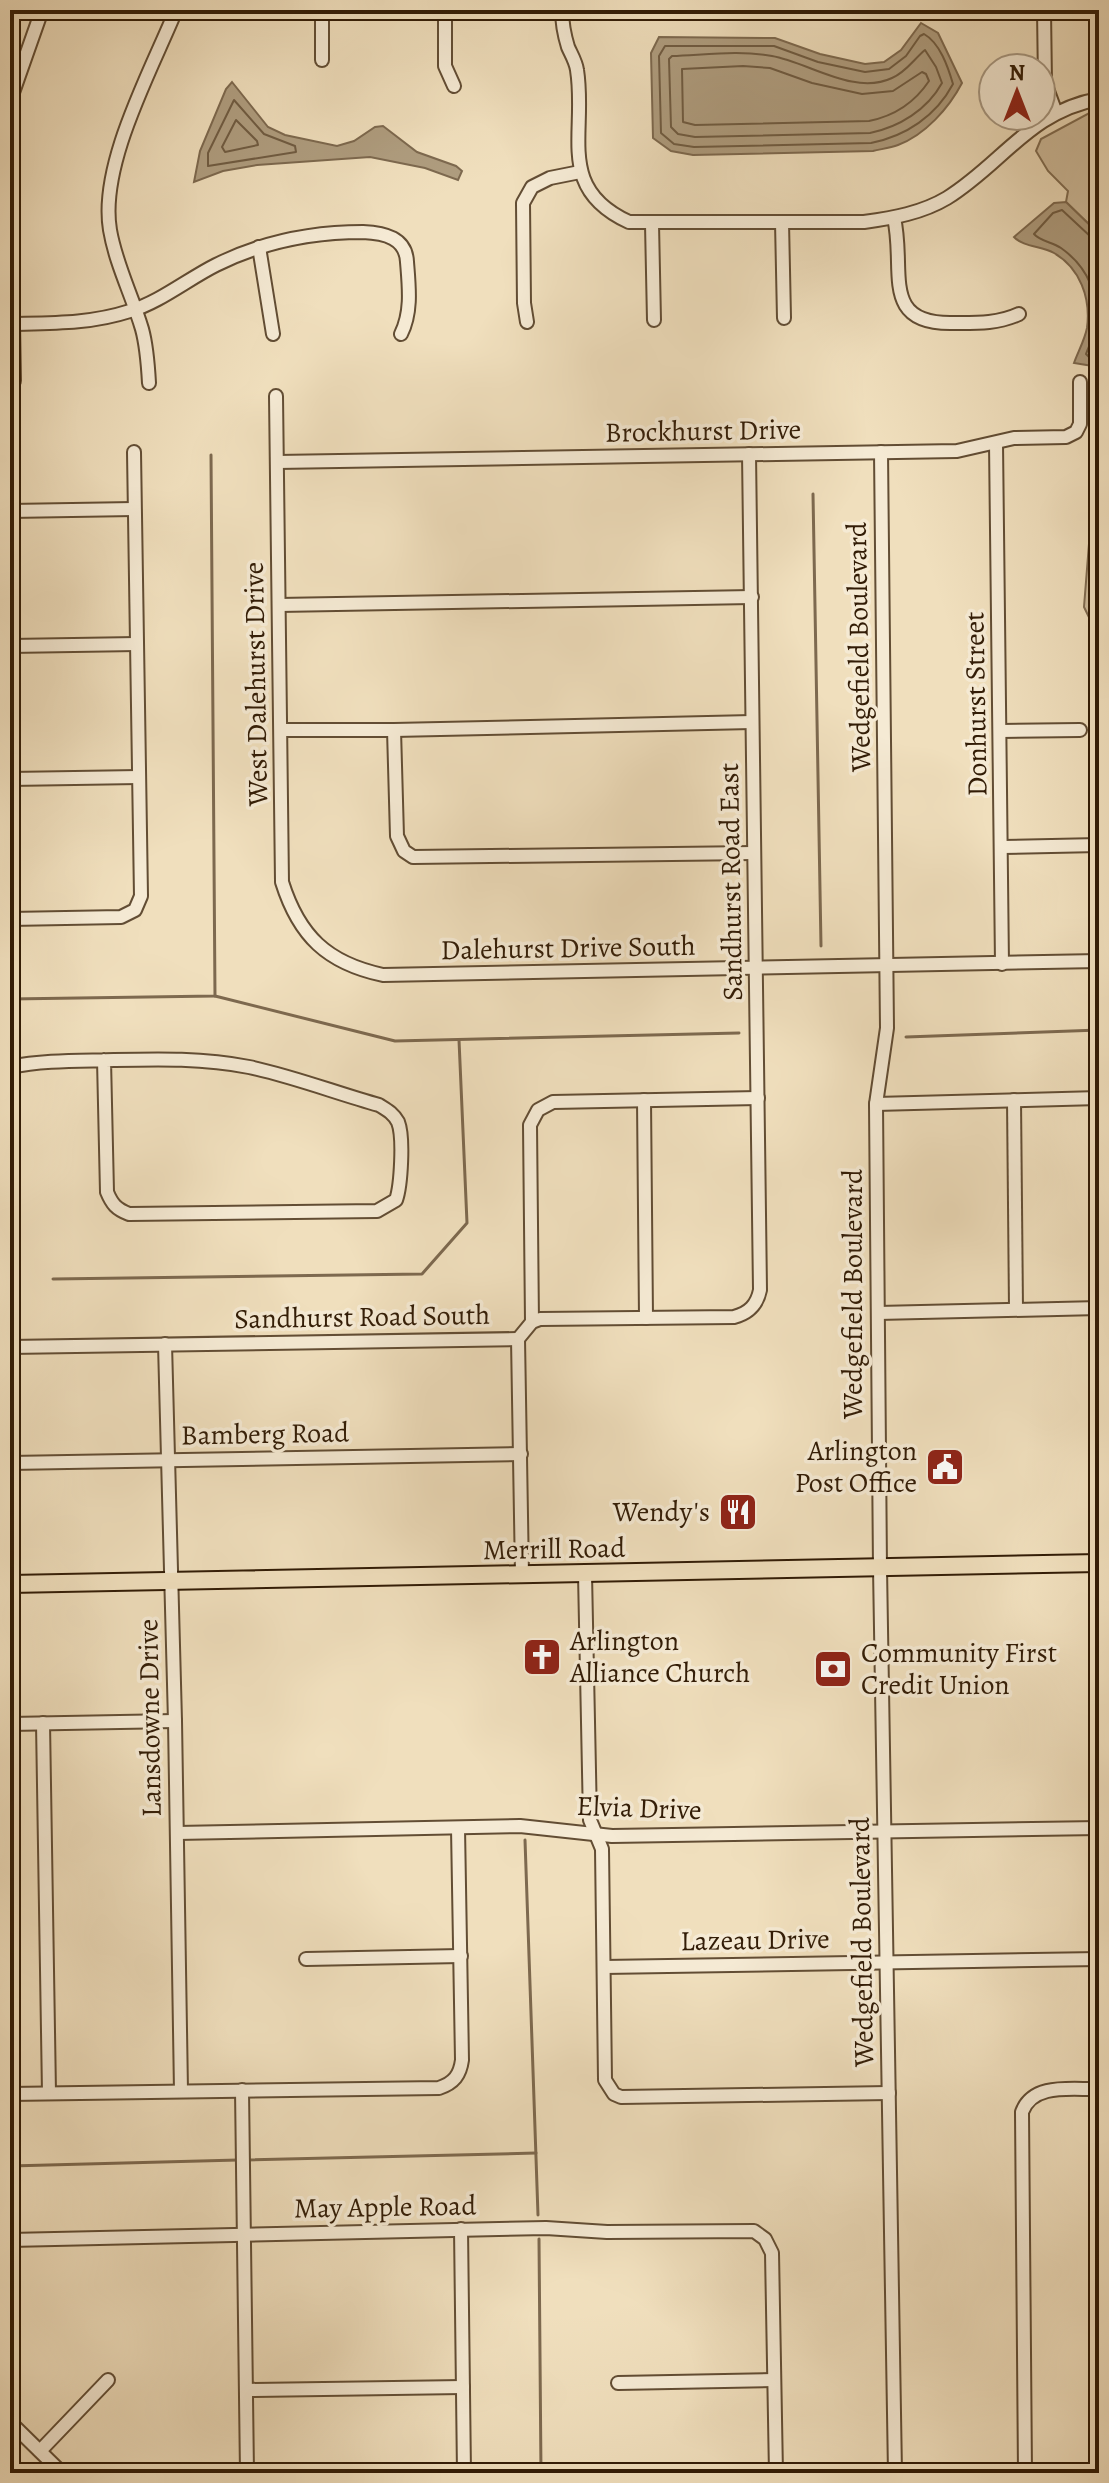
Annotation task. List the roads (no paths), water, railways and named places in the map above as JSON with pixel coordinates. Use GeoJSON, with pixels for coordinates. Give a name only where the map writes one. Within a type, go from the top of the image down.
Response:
{"type":"FeatureCollection","features":[{"type":"Feature","properties":{"kind":"main road","name":"Merrill Road"},"geometry":{"type":"LineString","coordinates":[[10,1584],[1099,1563]]}},
{"type":"Feature","properties":{"kind":"street"},"geometry":{"type":"LineString","coordinates":[[10,101],[42,10]]}},
{"type":"Feature","properties":{"kind":"street"},"geometry":{"type":"LineString","coordinates":[[149,383],[146,345],[117,264],[109,227],[109,196],[115,164],[128,125],[176,10]]}},
{"type":"Feature","properties":{"kind":"street"},"geometry":{"type":"LineString","coordinates":[[322,10],[322,60]]}},
{"type":"Feature","properties":{"kind":"street"},"geometry":{"type":"LineString","coordinates":[[445,10],[445,66],[454,86]]}},
{"type":"Feature","properties":{"kind":"street"},"geometry":{"type":"LineString","coordinates":[[562,10],[562,27],[577,68],[580,172],[591,196],[607,212],[629,222],[864,222],[894,218],[945,200],[977,177],[1008,146],[1028,132]]}},
{"type":"Feature","properties":{"kind":"street"},"geometry":{"type":"LineString","coordinates":[[1044,10],[1045,52]]}},
{"type":"Feature","properties":{"kind":"street"},"geometry":{"type":"LineString","coordinates":[[1057,113],[1085,101],[1099,99]]}},
{"type":"Feature","properties":{"kind":"street"},"geometry":{"type":"LineString","coordinates":[[527,322],[523,203],[532,187],[550,178],[580,172]]}},
{"type":"Feature","properties":{"kind":"street"},"geometry":{"type":"LineString","coordinates":[[894,218],[899,240],[900,296],[905,308],[917,319],[935,323],[1000,322],[1019,314]]}},
{"type":"Feature","properties":{"kind":"street"},"geometry":{"type":"LineString","coordinates":[[782,222],[784,318]]}},
{"type":"Feature","properties":{"kind":"street"},"geometry":{"type":"LineString","coordinates":[[652,224],[654,320]]}},
{"type":"Feature","properties":{"kind":"street"},"geometry":{"type":"LineString","coordinates":[[14,381],[12,324],[90,322],[135,310],[217,265],[259,247],[326,233],[380,233],[405,247],[409,319],[401,334]]}},
{"type":"Feature","properties":{"kind":"street"},"geometry":{"type":"LineString","coordinates":[[259,247],[273,334]]}},
{"type":"Feature","properties":{"kind":"street","name":"Brockhurst Drive"},"geometry":{"type":"LineString","coordinates":[[277,462],[957,451],[1014,438],[1066,437],[1076,432],[1080,424],[1080,382]]}},
{"type":"Feature","properties":{"kind":"street","name":"West Dalehurst Drive"},"geometry":{"type":"LineString","coordinates":[[276,396],[282,882],[300,925],[330,955]]}},
{"type":"Feature","properties":{"kind":"street","name":"Donhurst Street"},"geometry":{"type":"LineString","coordinates":[[996,443],[1002,964]]}},
{"type":"Feature","properties":{"kind":"street"},"geometry":{"type":"LineString","coordinates":[[10,919],[121,917],[135,910],[141,896],[134,452]]}},
{"type":"Feature","properties":{"kind":"street","name":"Wedgefield Boulevard"},"geometry":{"type":"LineString","coordinates":[[881,452],[886,1038],[876,1104],[880,1568],[895,2473]]}},
{"type":"Feature","properties":{"kind":"street","name":"Sandhurst Road East"},"geometry":{"type":"LineString","coordinates":[[646,1318],[734,1317],[752,1308],[760,1290],[749,454]]}},
{"type":"Feature","properties":{"kind":"street"},"geometry":{"type":"LineString","coordinates":[[10,511],[134,509]]}},
{"type":"Feature","properties":{"kind":"street"},"geometry":{"type":"LineString","coordinates":[[279,605],[752,597]]}},
{"type":"Feature","properties":{"kind":"street"},"geometry":{"type":"LineString","coordinates":[[10,646],[137,644]]}},
{"type":"Feature","properties":{"kind":"street"},"geometry":{"type":"LineString","coordinates":[[281,730],[752,722]]}},
{"type":"Feature","properties":{"kind":"street"},"geometry":{"type":"LineString","coordinates":[[394,730],[397,836],[401,846],[413,857],[754,853]]}},
{"type":"Feature","properties":{"kind":"street"},"geometry":{"type":"LineString","coordinates":[[1000,731],[1080,730]]}},
{"type":"Feature","properties":{"kind":"street"},"geometry":{"type":"LineString","coordinates":[[10,779],[139,777]]}},
{"type":"Feature","properties":{"kind":"street"},"geometry":{"type":"LineString","coordinates":[[1002,847],[1099,845]]}},
{"type":"Feature","properties":{"kind":"street","name":"Dalehurst Drive South"},"geometry":{"type":"LineString","coordinates":[[330,955],[345,964],[383,975],[1099,961]]}},
{"type":"Feature","properties":{"kind":"street"},"geometry":{"type":"LineString","coordinates":[[10,1067],[44,1062],[104,1060],[188,1059],[251,1067],[379,1105],[391,1112],[400,1130],[400,1190],[396,1200],[377,1211],[129,1214],[118,1210],[107,1192],[104,1060]]}},
{"type":"Feature","properties":{"kind":"street"},"geometry":{"type":"LineString","coordinates":[[644,1100],[646,1318],[540,1319],[532,1322],[530,1125],[538,1110],[553,1102],[644,1100],[758,1098]]}},
{"type":"Feature","properties":{"kind":"street"},"geometry":{"type":"LineString","coordinates":[[876,1104],[1099,1098]]}},
{"type":"Feature","properties":{"kind":"street"},"geometry":{"type":"LineString","coordinates":[[1014,1100],[1016,1309]]}},
{"type":"Feature","properties":{"kind":"street"},"geometry":{"type":"LineString","coordinates":[[878,1313],[1099,1308]]}},
{"type":"Feature","properties":{"kind":"street","name":"Sandhurst Road South"},"geometry":{"type":"LineString","coordinates":[[10,1347],[518,1339],[532,1322]]}},
{"type":"Feature","properties":{"kind":"street"},"geometry":{"type":"LineString","coordinates":[[518,1339],[522,1575]]}},
{"type":"Feature","properties":{"kind":"street","name":"Lansdowne Drive"},"geometry":{"type":"LineString","coordinates":[[165,1344],[181,2091]]}},
{"type":"Feature","properties":{"kind":"street","name":"Bamberg Road"},"geometry":{"type":"LineString","coordinates":[[10,1463],[521,1454]]}},
{"type":"Feature","properties":{"kind":"street"},"geometry":{"type":"LineString","coordinates":[[585,1574],[590,1820],[602,1849],[605,2080],[609,2089],[621,2097],[889,2093]]}},
{"type":"Feature","properties":{"kind":"street"},"geometry":{"type":"LineString","coordinates":[[10,1724],[175,1721]]}},
{"type":"Feature","properties":{"kind":"street"},"geometry":{"type":"LineString","coordinates":[[43,1723],[49,2093]]}},
{"type":"Feature","properties":{"kind":"street","name":"Elvia Drive"},"geometry":{"type":"LineString","coordinates":[[177,1833],[520,1826],[612,1836],[1099,1828]]}},
{"type":"Feature","properties":{"kind":"street"},"geometry":{"type":"LineString","coordinates":[[10,2094],[439,2088],[453,2081],[460,2073],[462,2060],[458,1828]]}},
{"type":"Feature","properties":{"kind":"street"},"geometry":{"type":"LineString","coordinates":[[306,1959],[461,1956]]}},
{"type":"Feature","properties":{"kind":"street","name":"Lazeau Drive"},"geometry":{"type":"LineString","coordinates":[[604,1967],[1099,1959]]}},
{"type":"Feature","properties":{"kind":"street"},"geometry":{"type":"LineString","coordinates":[[1025,2473],[1022,2112],[1032,2095],[1042,2091],[1099,2089]]}},
{"type":"Feature","properties":{"kind":"street"},"geometry":{"type":"LineString","coordinates":[[242,2090],[247,2473]]}},
{"type":"Feature","properties":{"kind":"street"},"geometry":{"type":"LineString","coordinates":[[461,2229],[464,2473]]}},
{"type":"Feature","properties":{"kind":"street","name":"May Apple Road"},"geometry":{"type":"LineString","coordinates":[[10,2240],[461,2229],[744,2230],[760,2235],[769,2244],[772,2253],[774,2380]]}},
{"type":"Feature","properties":{"kind":"street"},"geometry":{"type":"LineString","coordinates":[[40,2451],[108,2380]]}},
{"type":"Feature","properties":{"kind":"street"},"geometry":{"type":"LineString","coordinates":[[618,2383],[774,2380],[776,2473]]}},
{"type":"Feature","properties":{"kind":"street"},"geometry":{"type":"LineString","coordinates":[[247,2390],[463,2387]]}},
{"type":"Feature","properties":{"kind":"street"},"geometry":{"type":"LineString","coordinates":[[10,2422],[62,2473]]}},
{"type":"Feature","properties":{"kind":"water"},"geometry":{"type":"Polygon","coordinates":[[[921,23],[938,33],[962,83],[935,120],[918,135],[898,145],[873,151],[693,155],[671,151],[653,138],[651,53],[659,37],[775,38],[820,54],[865,64],[884,62],[901,50],[921,23]]]}},
{"type":"Feature","properties":{"kind":"water"},"geometry":{"type":"Polygon","coordinates":[[[232,82],[268,127],[285,135],[337,146],[383,126],[417,152],[462,171],[458,180],[425,168],[370,157],[257,165],[223,171],[194,182],[200,151],[226,89],[232,82]]]}},
{"type":"Feature","properties":{"kind":"water"},"geometry":{"type":"Polygon","coordinates":[[[1066,202],[1099,234],[1099,367],[1074,363],[1086,332],[1088,317],[1085,295],[1077,275],[1054,253],[1022,243],[1014,237],[1054,203],[1066,202]]]}},
{"type":"Feature","properties":{"kind":"waterway"},"geometry":{"type":"LineString","coordinates":[[10,999],[215,996],[211,455]]}},
{"type":"Feature","properties":{"kind":"waterway"},"geometry":{"type":"LineString","coordinates":[[813,494],[821,946]]}},
{"type":"Feature","properties":{"kind":"waterway"},"geometry":{"type":"LineString","coordinates":[[215,996],[395,1041],[739,1033]]}},
{"type":"Feature","properties":{"kind":"waterway"},"geometry":{"type":"LineString","coordinates":[[906,1037],[1099,1030]]}},
{"type":"Feature","properties":{"kind":"waterway"},"geometry":{"type":"LineString","coordinates":[[53,1279],[422,1274],[467,1223],[459,1040]]}},
{"type":"Feature","properties":{"kind":"waterway"},"geometry":{"type":"LineString","coordinates":[[525,1840],[538,2215]]}},
{"type":"Feature","properties":{"kind":"waterway"},"geometry":{"type":"LineString","coordinates":[[246,2160],[536,2153]]}},
{"type":"Feature","properties":{"kind":"waterway"},"geometry":{"type":"LineString","coordinates":[[10,2166],[238,2160]]}},
{"type":"Feature","properties":{"kind":"waterway"},"geometry":{"type":"LineString","coordinates":[[539,2239],[541,2473]]}},
{"type":"Feature","properties":{"kind":"place","name":"Arlington Post Office"},"geometry":{"type":"Point","coordinates":[945,1467]}},
{"type":"Feature","properties":{"kind":"place","name":"Wendy's"},"geometry":{"type":"Point","coordinates":[738,1512]}},
{"type":"Feature","properties":{"kind":"place","name":"Arlington Alliance Church"},"geometry":{"type":"Point","coordinates":[542,1657]}},
{"type":"Feature","properties":{"kind":"place","name":"Community First Credit Union"},"geometry":{"type":"Point","coordinates":[833,1669]}}]}
